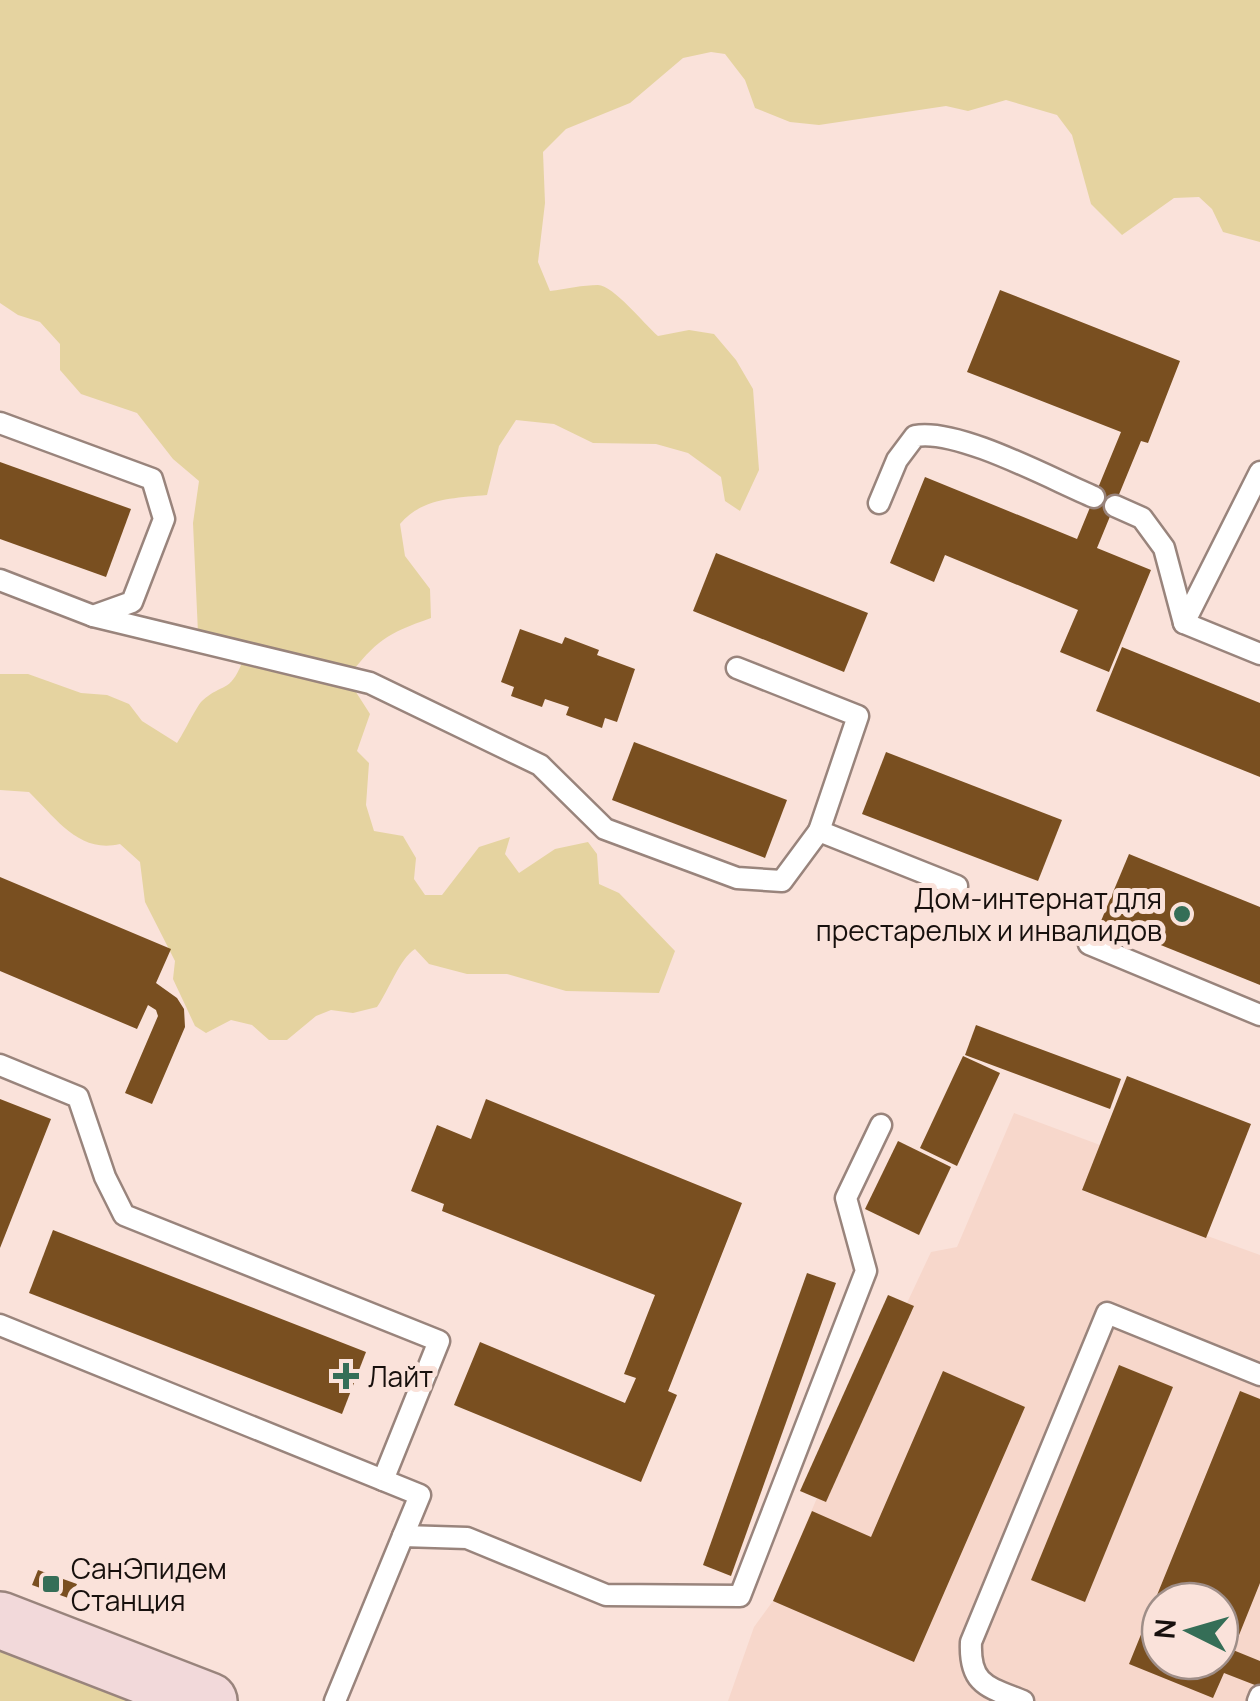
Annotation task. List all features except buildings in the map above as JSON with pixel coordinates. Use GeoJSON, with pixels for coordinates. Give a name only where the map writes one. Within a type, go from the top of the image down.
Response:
{"type":"FeatureCollection","features":[{"type":"Feature","properties":{"kind":"main road"},"geometry":{"type":"LineString","coordinates":[[0,1620],[208,1701]]}},
{"type":"Feature","properties":{"kind":"lane"},"geometry":{"type":"LineString","coordinates":[[0,422],[152,479],[164,519],[132,602],[94,616]]}},
{"type":"Feature","properties":{"kind":"lane"},"geometry":{"type":"LineString","coordinates":[[879,503],[897,460],[915,436],[934,432],[1094,497]]}},
{"type":"Feature","properties":{"kind":"lane"},"geometry":{"type":"LineString","coordinates":[[1184,623],[1260,472]]}},
{"type":"Feature","properties":{"kind":"lane"},"geometry":{"type":"LineString","coordinates":[[1115,506],[1142,518],[1164,548],[1184,623]]}},
{"type":"Feature","properties":{"kind":"lane"},"geometry":{"type":"LineString","coordinates":[[0,580],[94,616],[370,683],[540,765],[605,829],[737,878],[782,880],[819,830],[858,716],[737,668]]}},
{"type":"Feature","properties":{"kind":"lane"},"geometry":{"type":"LineString","coordinates":[[1184,623],[1260,654]]}},
{"type":"Feature","properties":{"kind":"lane"},"geometry":{"type":"LineString","coordinates":[[819,830],[957,886]]}},
{"type":"Feature","properties":{"kind":"lane"},"geometry":{"type":"LineString","coordinates":[[1090,944],[1260,1015]]}},
{"type":"Feature","properties":{"kind":"lane"},"geometry":{"type":"LineString","coordinates":[[0,1065],[78,1096],[105,1177],[124,1214],[439,1341],[383,1480]]}},
{"type":"Feature","properties":{"kind":"lane"},"geometry":{"type":"LineString","coordinates":[[403,1536],[467,1538],[606,1595],[740,1596],[866,1271],[846,1198],[881,1125]]}},
{"type":"Feature","properties":{"kind":"lane"},"geometry":{"type":"LineString","coordinates":[[1023,1701],[976,1677],[970,1662],[970,1642],[1107,1313],[1260,1375]]}},
{"type":"Feature","properties":{"kind":"lane"},"geometry":{"type":"LineString","coordinates":[[0,1325],[420,1495],[336,1701]]}},
{"type":"Feature","properties":{"kind":"shaded area"},"geometry":{"type":"Polygon","coordinates":[[[0,0],[1260,0],[1260,242],[1223,232],[1212,209],[1199,197],[1174,198],[1122,235],[1091,204],[1072,135],[1057,115],[1006,100],[968,111],[946,106],[819,125],[790,122],[755,108],[745,80],[725,54],[711,52],[683,58],[630,103],[566,129],[543,152],[545,203],[538,262],[550,291],[598,285],[620,298],[658,336],[689,330],[714,334],[753,389],[759,470],[740,511],[725,501],[721,477],[688,453],[656,444],[593,443],[554,424],[516,420],[499,446],[487,495],[428,504],[400,524],[405,556],[430,589],[431,618],[383,640],[347,678],[370,714],[357,751],[369,763],[366,805],[374,831],[403,836],[416,858],[414,879],[425,895],[442,895],[479,847],[510,837],[505,854],[519,873],[555,849],[588,842],[597,854],[599,884],[619,893],[675,951],[659,993],[566,991],[507,974],[467,974],[429,964],[415,949],[377,1007],[353,1013],[331,1010],[316,1016],[287,1040],[269,1040],[252,1025],[231,1020],[206,1033],[195,1026],[173,979],[175,961],[145,902],[140,862],[120,844],[105,846],[80,839],[29,792],[0,790],[0,674],[28,674],[81,693],[107,695],[129,704],[142,721],[177,743],[202,701],[229,684],[242,663],[198,633],[193,523],[199,481],[173,459],[137,413],[81,394],[60,370],[60,344],[40,322],[18,315],[0,303],[0,0]]]}},
{"type":"Feature","properties":{"kind":"shaded area"},"geometry":{"type":"Polygon","coordinates":[[[1014,1113],[1100,1145],[1083,1191],[1260,1255],[1260,1701],[728,1701],[754,1627],[773,1601],[817,1498],[826,1501],[914,1307],[907,1303],[931,1252],[957,1247],[1014,1113]]]}},
{"type":"Feature","properties":{"kind":"shaded area"},"geometry":{"type":"Polygon","coordinates":[[[0,1620],[209,1701],[0,1701],[0,1620]]]}},
{"type":"Feature","properties":{"kind":"place","name":"Дом-интернат для престарелых и инвалидов"},"geometry":{"type":"Point","coordinates":[1182,914]}},
{"type":"Feature","properties":{"kind":"place","name":"Лайт"},"geometry":{"type":"Point","coordinates":[346,1376]}},
{"type":"Feature","properties":{"kind":"place","name":"СанЭпидем Станция"},"geometry":{"type":"Point","coordinates":[51,1584]}}]}
